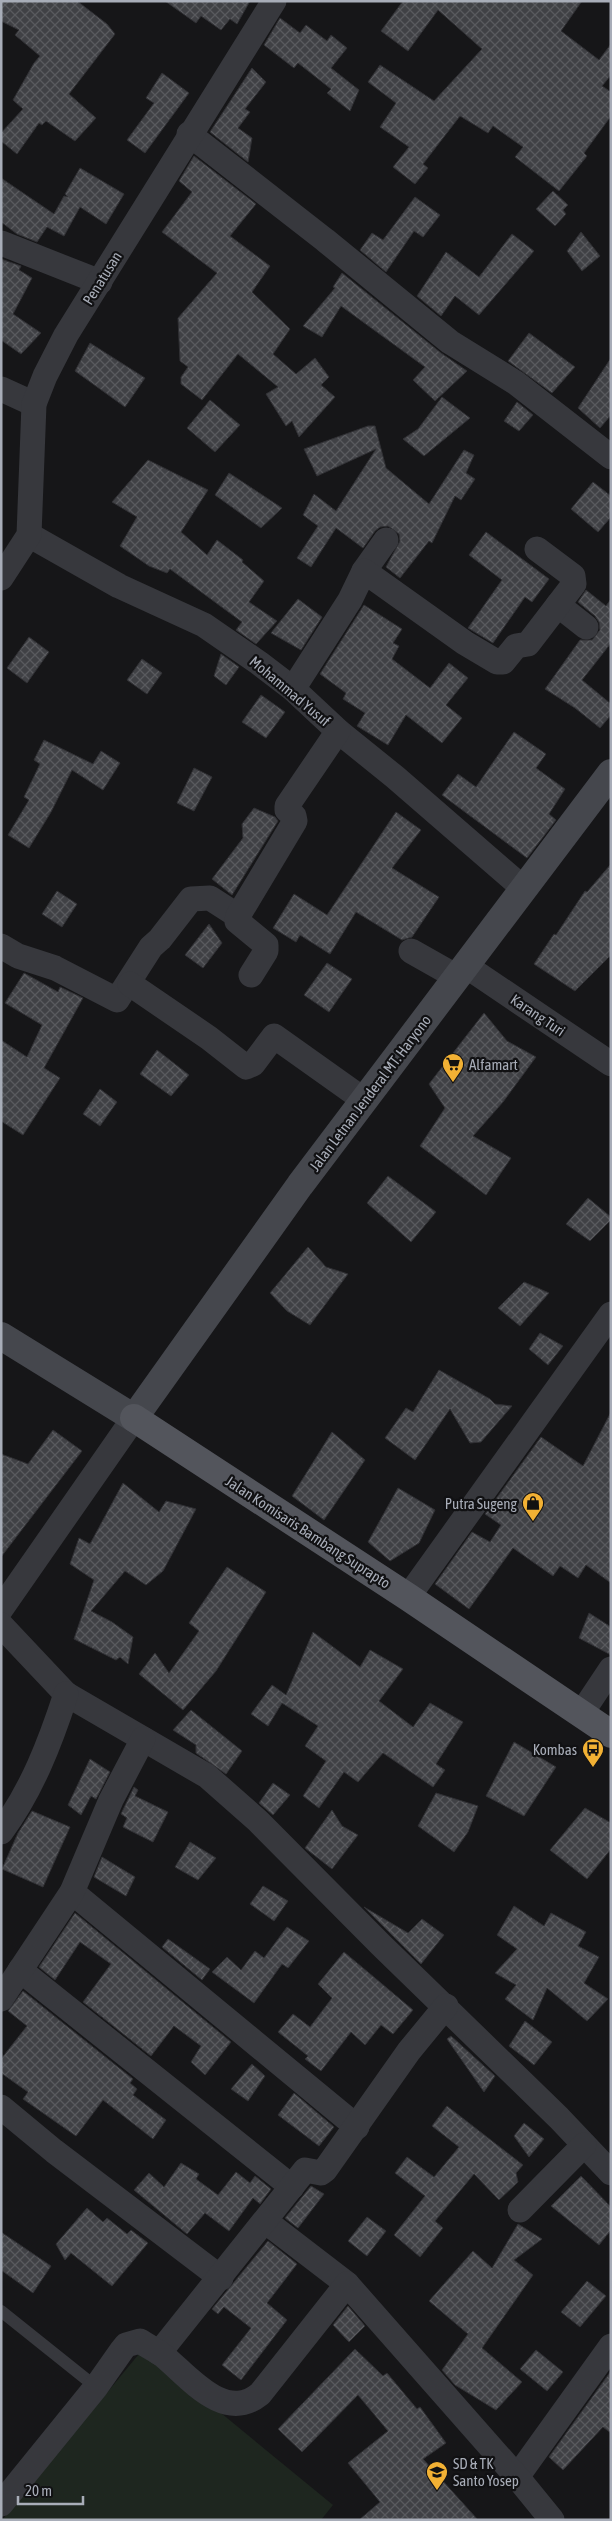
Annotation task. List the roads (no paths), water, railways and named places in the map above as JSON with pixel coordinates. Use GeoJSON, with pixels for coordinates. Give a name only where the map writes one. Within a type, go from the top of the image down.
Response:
{"type":"FeatureCollection","features":[{"type":"Feature","properties":{"kind":"main road","name":"Jalan Letnan Jenderal MT. Haryono"},"geometry":{"type":"LineString","coordinates":[[134,1418],[300,1184],[462,972],[522,888],[611,773]]}},
{"type":"Feature","properties":{"kind":"main road","name":"Jalan Komisaris Bambang Suprapto"},"geometry":{"type":"LineString","coordinates":[[1,1336],[134,1418],[408,1597],[611,1734]]}},
{"type":"Feature","properties":{"kind":"street","name":"Penatusan"},"geometry":{"type":"LineString","coordinates":[[16,542],[34,404],[45,376],[66,335],[189,134],[274,1]]}},
{"type":"Feature","properties":{"kind":"street"},"geometry":{"type":"LineString","coordinates":[[189,134],[325,240],[450,342],[516,384],[611,456]]}},
{"type":"Feature","properties":{"kind":"street"},"geometry":{"type":"LineString","coordinates":[[1,243],[100,282]]}},
{"type":"Feature","properties":{"kind":"street"},"geometry":{"type":"LineString","coordinates":[[1,389],[34,404]]}},
{"type":"Feature","properties":{"kind":"street"},"geometry":{"type":"LineString","coordinates":[[292,689],[350,600],[364,571],[386,540]]}},
{"type":"Feature","properties":{"kind":"street"},"geometry":{"type":"LineString","coordinates":[[1,578],[16,542]]}},
{"type":"Feature","properties":{"kind":"street","name":"Mohammad Yusuf"},"geometry":{"type":"LineString","coordinates":[[16,542],[204,625],[259,663],[292,689],[338,731],[395,776],[522,888]]}},
{"type":"Feature","properties":{"kind":"street"},"geometry":{"type":"LineString","coordinates":[[364,571],[465,643],[497,662],[503,662],[516,646],[528,644],[575,580],[537,549]]}},
{"type":"Feature","properties":{"kind":"street"},"geometry":{"type":"LineString","coordinates":[[558,605],[586,627]]}},
{"type":"Feature","properties":{"kind":"street"},"geometry":{"type":"LineString","coordinates":[[250,975],[266,951],[266,945],[240,925],[237,921],[238,916],[295,821],[294,816],[287,810],[288,806],[338,731]]}},
{"type":"Feature","properties":{"kind":"street"},"geometry":{"type":"LineString","coordinates":[[1,946],[18,956],[56,968],[113,999],[120,999],[151,947],[160,939],[191,899],[210,898],[238,916]]}},
{"type":"Feature","properties":{"kind":"street","name":"Karang Turi"},"geometry":{"type":"LineString","coordinates":[[411,951],[462,972],[611,1064]]}},
{"type":"Feature","properties":{"kind":"street"},"geometry":{"type":"LineString","coordinates":[[130,984],[210,1038],[246,1067],[253,1064],[274,1036],[364,1100]]}},
{"type":"Feature","properties":{"kind":"street"},"geometry":{"type":"LineString","coordinates":[[408,1597],[611,1314]]}},
{"type":"Feature","properties":{"kind":"street"},"geometry":{"type":"LineString","coordinates":[[1,1609],[134,1418]]}},
{"type":"Feature","properties":{"kind":"street"},"geometry":{"type":"LineString","coordinates":[[1,1625],[66,1694],[207,1776],[258,1821],[560,2118],[611,2173]]}},
{"type":"Feature","properties":{"kind":"street"},"geometry":{"type":"LineString","coordinates":[[581,1714],[611,1668]]}},
{"type":"Feature","properties":{"kind":"street"},"geometry":{"type":"LineString","coordinates":[[1,1832],[17,1811],[40,1767],[66,1694]]}},
{"type":"Feature","properties":{"kind":"street"},"geometry":{"type":"LineString","coordinates":[[1,1999],[72,1892],[112,1800],[143,1739]]}},
{"type":"Feature","properties":{"kind":"street"},"geometry":{"type":"LineString","coordinates":[[72,1892],[357,2127]]}},
{"type":"Feature","properties":{"kind":"street"},"geometry":{"type":"LineString","coordinates":[[20,1970],[292,2187]]}},
{"type":"Feature","properties":{"kind":"street"},"geometry":{"type":"LineString","coordinates":[[159,2353],[221,2278],[304,2170],[321,2173],[325,2170],[357,2127],[409,2050],[446,2006]]}},
{"type":"Feature","properties":{"kind":"street"},"geometry":{"type":"LineString","coordinates":[[1,2107],[54,2151],[221,2278]]}},
{"type":"Feature","properties":{"kind":"street"},"geometry":{"type":"LineString","coordinates":[[520,2210],[584,2145]]}},
{"type":"Feature","properties":{"kind":"street"},"geometry":{"type":"LineString","coordinates":[[265,2221],[347,2284],[517,2477],[552,2520]]}},
{"type":"Feature","properties":{"kind":"street"},"geometry":{"type":"LineString","coordinates":[[1,2504],[96,2387],[126,2345],[140,2341],[159,2353],[199,2388],[227,2403],[250,2403],[260,2394],[347,2284]]}},
{"type":"Feature","properties":{"kind":"street"},"geometry":{"type":"LineString","coordinates":[[517,2477],[611,2346]]}},
{"type":"Feature","properties":{"kind":"lane"},"geometry":{"type":"LineString","coordinates":[[1,2310],[96,2387]]}},
{"type":"Feature","properties":{"kind":"place","name":"Alfamart"},"geometry":{"type":"Point","coordinates":[453,1083]}},
{"type":"Feature","properties":{"kind":"place","name":"Putra Sugeng"},"geometry":{"type":"Point","coordinates":[533,1522]}},
{"type":"Feature","properties":{"kind":"place","name":"Kombas"},"geometry":{"type":"Point","coordinates":[593,1768]}},
{"type":"Feature","properties":{"kind":"place","name":"SD & TK Santo Yosep"},"geometry":{"type":"Point","coordinates":[437,2491]}}]}
